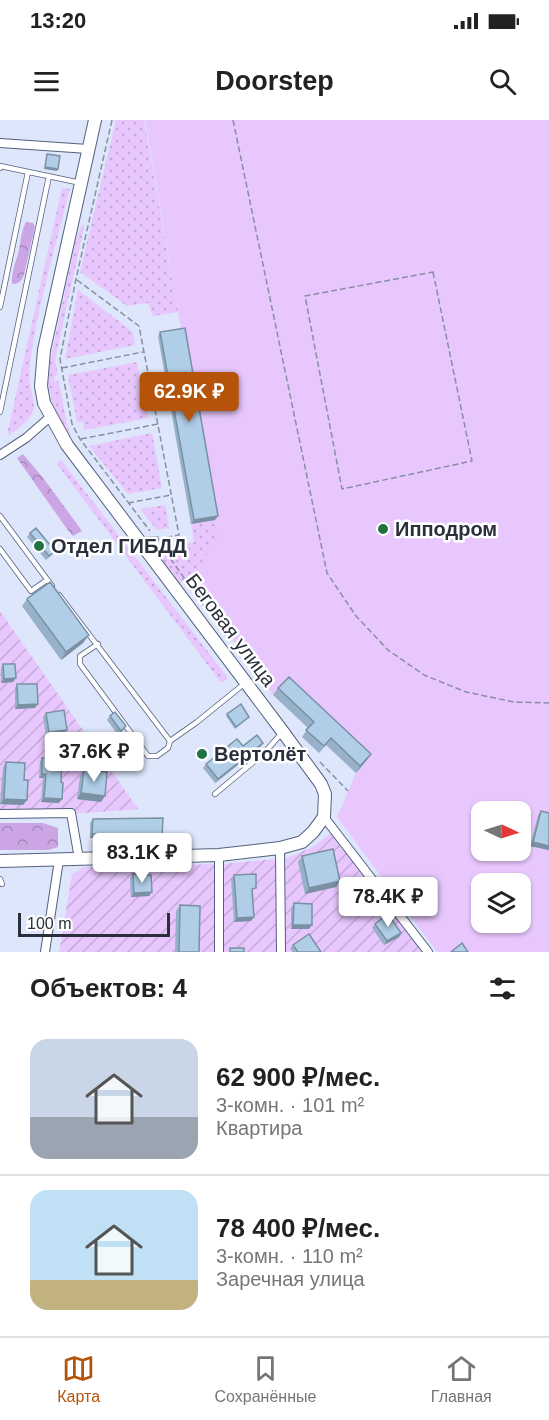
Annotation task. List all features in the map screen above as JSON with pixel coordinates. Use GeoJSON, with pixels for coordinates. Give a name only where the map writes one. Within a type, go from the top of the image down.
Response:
{"type":"FeatureCollection","features":[{"type":"Feature","properties":{"kind":"street","name":"Беговая улица"},"geometry":{"type":"LineString","coordinates":[[95,120],[44,350],[41,386],[44,403],[67,445],[321,784],[325,794],[324,818]]}},
{"type":"Feature","properties":{"kind":"street"},"geometry":{"type":"LineString","coordinates":[[0,143],[88,149]]}},
{"type":"Feature","properties":{"kind":"street"},"geometry":{"type":"LineString","coordinates":[[0,455],[26,438],[50,417]]}},
{"type":"Feature","properties":{"kind":"street"},"geometry":{"type":"LineString","coordinates":[[0,814],[70,813],[79,859]]}},
{"type":"Feature","properties":{"kind":"street"},"geometry":{"type":"LineString","coordinates":[[0,861],[219,855],[280,848],[302,842],[324,818],[428,952]]}},
{"type":"Feature","properties":{"kind":"street"},"geometry":{"type":"LineString","coordinates":[[280,848],[280,952]]}},
{"type":"Feature","properties":{"kind":"street"},"geometry":{"type":"LineString","coordinates":[[219,855],[219,952]]}},
{"type":"Feature","properties":{"kind":"street"},"geometry":{"type":"LineString","coordinates":[[45,952],[60,860]]}},
{"type":"Feature","properties":{"kind":"lane"},"geometry":{"type":"LineString","coordinates":[[0,168],[0,166],[81,183]]}},
{"type":"Feature","properties":{"kind":"lane"},"geometry":{"type":"LineString","coordinates":[[0,308],[28,172]]}},
{"type":"Feature","properties":{"kind":"lane"},"geometry":{"type":"LineString","coordinates":[[0,412],[49,177]]}},
{"type":"Feature","properties":{"kind":"lane"},"geometry":{"type":"LineString","coordinates":[[0,516],[171,741]]}},
{"type":"Feature","properties":{"kind":"lane"},"geometry":{"type":"LineString","coordinates":[[138,540],[156,539]]}},
{"type":"Feature","properties":{"kind":"lane"},"geometry":{"type":"LineString","coordinates":[[0,549],[31,591],[47,580]]}},
{"type":"Feature","properties":{"kind":"lane"},"geometry":{"type":"LineString","coordinates":[[98,644],[80,656],[80,663],[148,756],[157,756],[168,748],[171,741],[246,683]]}},
{"type":"Feature","properties":{"kind":"lane"},"geometry":{"type":"LineString","coordinates":[[215,794],[264,753],[283,732]]}},
{"type":"Feature","properties":{"kind":"path"},"geometry":{"type":"LineString","coordinates":[[112,120],[60,359],[72,424],[80,439],[230,642]]}},
{"type":"Feature","properties":{"kind":"path"},"geometry":{"type":"LineString","coordinates":[[232,120],[327,573],[356,616],[388,650],[424,675],[466,692],[514,702],[549,703]]}},
{"type":"Feature","properties":{"kind":"path"},"geometry":{"type":"LineString","coordinates":[[434,272],[472,461],[342,489],[305,296],[434,272]]}},
{"type":"Feature","properties":{"kind":"path"},"geometry":{"type":"LineString","coordinates":[[76,279],[139,326],[180,535],[156,539]]}},
{"type":"Feature","properties":{"kind":"path"},"geometry":{"type":"LineString","coordinates":[[61,368],[144,352]]}},
{"type":"Feature","properties":{"kind":"path"},"geometry":{"type":"LineString","coordinates":[[80,439],[158,424]]}},
{"type":"Feature","properties":{"kind":"path"},"geometry":{"type":"LineString","coordinates":[[128,503],[172,495]]}},
{"type":"Feature","properties":{"kind":"path"},"geometry":{"type":"LineString","coordinates":[[319,761],[348,791]]}},
{"type":"Feature","properties":{"kind":"shaded area"},"geometry":{"type":"Polygon","coordinates":[[[116,120],[144,120],[178,312],[153,316],[148,303],[127,306],[80,272],[116,120]]]}},
{"type":"Feature","properties":{"kind":"shaded area","name":"Ипподром"},"geometry":{"type":"Polygon","coordinates":[[[145,120],[549,120],[549,952],[437,952],[337,817],[356,773],[366,762],[273,695],[188,579],[193,577],[217,538],[145,120]]]}},
{"type":"Feature","properties":{"kind":"shaded area"},"geometry":{"type":"Polygon","coordinates":[[[62,188],[70,189],[43,293],[31,356],[29,379],[34,408],[22,425],[7,435],[62,188]]]}},
{"type":"Feature","properties":{"kind":"shaded area"},"geometry":{"type":"Polygon","coordinates":[[[85,223],[55,360],[58,375],[54,377],[55,382],[59,381],[71,436],[68,438],[54,411],[48,384],[50,361],[76,239],[85,223]]]}},
{"type":"Feature","properties":{"kind":"shaded area"},"geometry":{"type":"Polygon","coordinates":[[[78,290],[133,332],[135,345],[65,359],[78,290]]]}},
{"type":"Feature","properties":{"kind":"shaded area"},"geometry":{"type":"Polygon","coordinates":[[[137,362],[148,418],[84,430],[83,422],[77,422],[68,375],[137,362]]]}},
{"type":"Feature","properties":{"kind":"shaded area"},"geometry":{"type":"Polygon","coordinates":[[[152,433],[162,488],[128,494],[89,446],[152,433]]]}},
{"type":"Feature","properties":{"kind":"shaded area"},"geometry":{"type":"Polygon","coordinates":[[[61,460],[228,678],[221,683],[57,464],[61,460]]]}},
{"type":"Feature","properties":{"kind":"shaded area"},"geometry":{"type":"Polygon","coordinates":[[[165,505],[169,528],[157,530],[140,509],[165,505]]]}},
{"type":"Feature","properties":{"kind":"shaded area"},"geometry":{"type":"Polygon","coordinates":[[[215,520],[218,538],[193,577],[178,584],[152,549],[194,542],[191,524],[215,520]]]}},
{"type":"Feature","properties":{"kind":"shaded area"},"geometry":{"type":"Polygon","coordinates":[[[0,611],[138,809],[71,814],[0,814],[0,611]]]}},
{"type":"Feature","properties":{"kind":"shaded area"},"geometry":{"type":"Polygon","coordinates":[[[333,831],[426,952],[59,952],[72,875],[83,867],[221,864],[287,858],[315,846],[333,831]]]}},
{"type":"Feature","properties":{"kind":"green space"},"geometry":{"type":"Polygon","coordinates":[[[26,222],[33,223],[35,226],[24,275],[20,282],[12,284],[13,271],[26,222]]]}},
{"type":"Feature","properties":{"kind":"green space"},"geometry":{"type":"Polygon","coordinates":[[[23,454],[82,531],[73,536],[67,529],[17,458],[23,454]]]}},
{"type":"Feature","properties":{"kind":"green space"},"geometry":{"type":"Polygon","coordinates":[[[0,823],[43,823],[58,828],[58,847],[48,850],[0,850],[0,823]]]}},
{"type":"Feature","properties":{"kind":"building"},"geometry":{"type":"Polygon","coordinates":[[[47,154],[60,156],[58,169],[45,167],[47,154]]]}},
{"type":"Feature","properties":{"kind":"building"},"geometry":{"type":"Polygon","coordinates":[[[185,328],[218,516],[194,520],[160,332],[185,328]]]}},
{"type":"Feature","properties":{"kind":"building"},"geometry":{"type":"Polygon","coordinates":[[[36,528],[55,551],[49,556],[30,533],[36,528]]]}},
{"type":"Feature","properties":{"kind":"building"},"geometry":{"type":"Polygon","coordinates":[[[50,582],[89,635],[66,652],[27,599],[50,582]]]}},
{"type":"Feature","properties":{"kind":"building"},"geometry":{"type":"Polygon","coordinates":[[[3,664],[15,664],[16,678],[4,679],[3,664]]]}},
{"type":"Feature","properties":{"kind":"building"},"geometry":{"type":"Polygon","coordinates":[[[289,677],[371,754],[360,766],[331,738],[324,746],[306,730],[314,722],[278,688],[289,677]]]}},
{"type":"Feature","properties":{"kind":"building"},"geometry":{"type":"Polygon","coordinates":[[[17,684],[37,684],[38,704],[18,705],[17,684]]]}},
{"type":"Feature","properties":{"kind":"building"},"geometry":{"type":"Polygon","coordinates":[[[241,704],[249,717],[236,727],[227,714],[241,704]]]}},
{"type":"Feature","properties":{"kind":"building"},"geometry":{"type":"Polygon","coordinates":[[[64,710],[67,730],[49,732],[46,713],[64,710]]]}},
{"type":"Feature","properties":{"kind":"building"},"geometry":{"type":"Polygon","coordinates":[[[115,712],[126,726],[121,731],[110,716],[115,712]]]}},
{"type":"Feature","properties":{"kind":"building"},"geometry":{"type":"Polygon","coordinates":[[[257,735],[263,743],[218,779],[206,764],[237,739],[243,746],[257,735]]]}},
{"type":"Feature","properties":{"kind":"building"},"geometry":{"type":"Polygon","coordinates":[[[74,741],[84,742],[83,756],[73,755],[74,741]]]}},
{"type":"Feature","properties":{"kind":"building"},"geometry":{"type":"Polygon","coordinates":[[[42,758],[62,758],[62,799],[44,798],[46,774],[42,774],[42,758]]]}},
{"type":"Feature","properties":{"kind":"building"},"geometry":{"type":"Polygon","coordinates":[[[6,762],[25,763],[24,780],[28,780],[27,800],[4,799],[6,762]]]}},
{"type":"Feature","properties":{"kind":"building"},"geometry":{"type":"Polygon","coordinates":[[[84,770],[107,772],[105,796],[81,793],[84,770]]]}},
{"type":"Feature","properties":{"kind":"building"},"geometry":{"type":"Polygon","coordinates":[[[541,811],[549,813],[549,846],[533,842],[541,811]]]}},
{"type":"Feature","properties":{"kind":"building"},"geometry":{"type":"Polygon","coordinates":[[[163,818],[162,837],[92,834],[93,819],[163,818]]]}},
{"type":"Feature","properties":{"kind":"building"},"geometry":{"type":"Polygon","coordinates":[[[333,849],[340,881],[309,888],[302,856],[333,849]]]}},
{"type":"Feature","properties":{"kind":"building"},"geometry":{"type":"Polygon","coordinates":[[[133,874],[151,875],[152,892],[134,893],[133,874]]]}},
{"type":"Feature","properties":{"kind":"building"},"geometry":{"type":"Polygon","coordinates":[[[256,874],[256,888],[252,889],[254,917],[237,918],[234,875],[256,874]]]}},
{"type":"Feature","properties":{"kind":"building"},"geometry":{"type":"Polygon","coordinates":[[[294,903],[312,904],[312,925],[293,925],[294,903]]]}},
{"type":"Feature","properties":{"kind":"building"},"geometry":{"type":"Polygon","coordinates":[[[180,905],[200,906],[199,952],[179,952],[180,905]]]}},
{"type":"Feature","properties":{"kind":"building"},"geometry":{"type":"Polygon","coordinates":[[[388,914],[401,933],[387,941],[375,924],[388,914]]]}},
{"type":"Feature","properties":{"kind":"building"},"geometry":{"type":"Polygon","coordinates":[[[309,934],[321,952],[298,952],[293,945],[309,934]]]}},
{"type":"Feature","properties":{"kind":"building"},"geometry":{"type":"Polygon","coordinates":[[[462,943],[468,952],[451,952],[462,943]]]}},
{"type":"Feature","properties":{"kind":"building"},"geometry":{"type":"Polygon","coordinates":[[[230,948],[244,948],[244,952],[230,952],[230,948]]]}},
{"type":"Feature","properties":{"kind":"place","name":"Ипподром"},"geometry":{"type":"Point","coordinates":[383,529]}},
{"type":"Feature","properties":{"kind":"place","name":"Отдел ГИБДД"},"geometry":{"type":"Point","coordinates":[39,546]}},
{"type":"Feature","properties":{"kind":"place","name":"Вертолёт"},"geometry":{"type":"Point","coordinates":[202,754]}}]}
